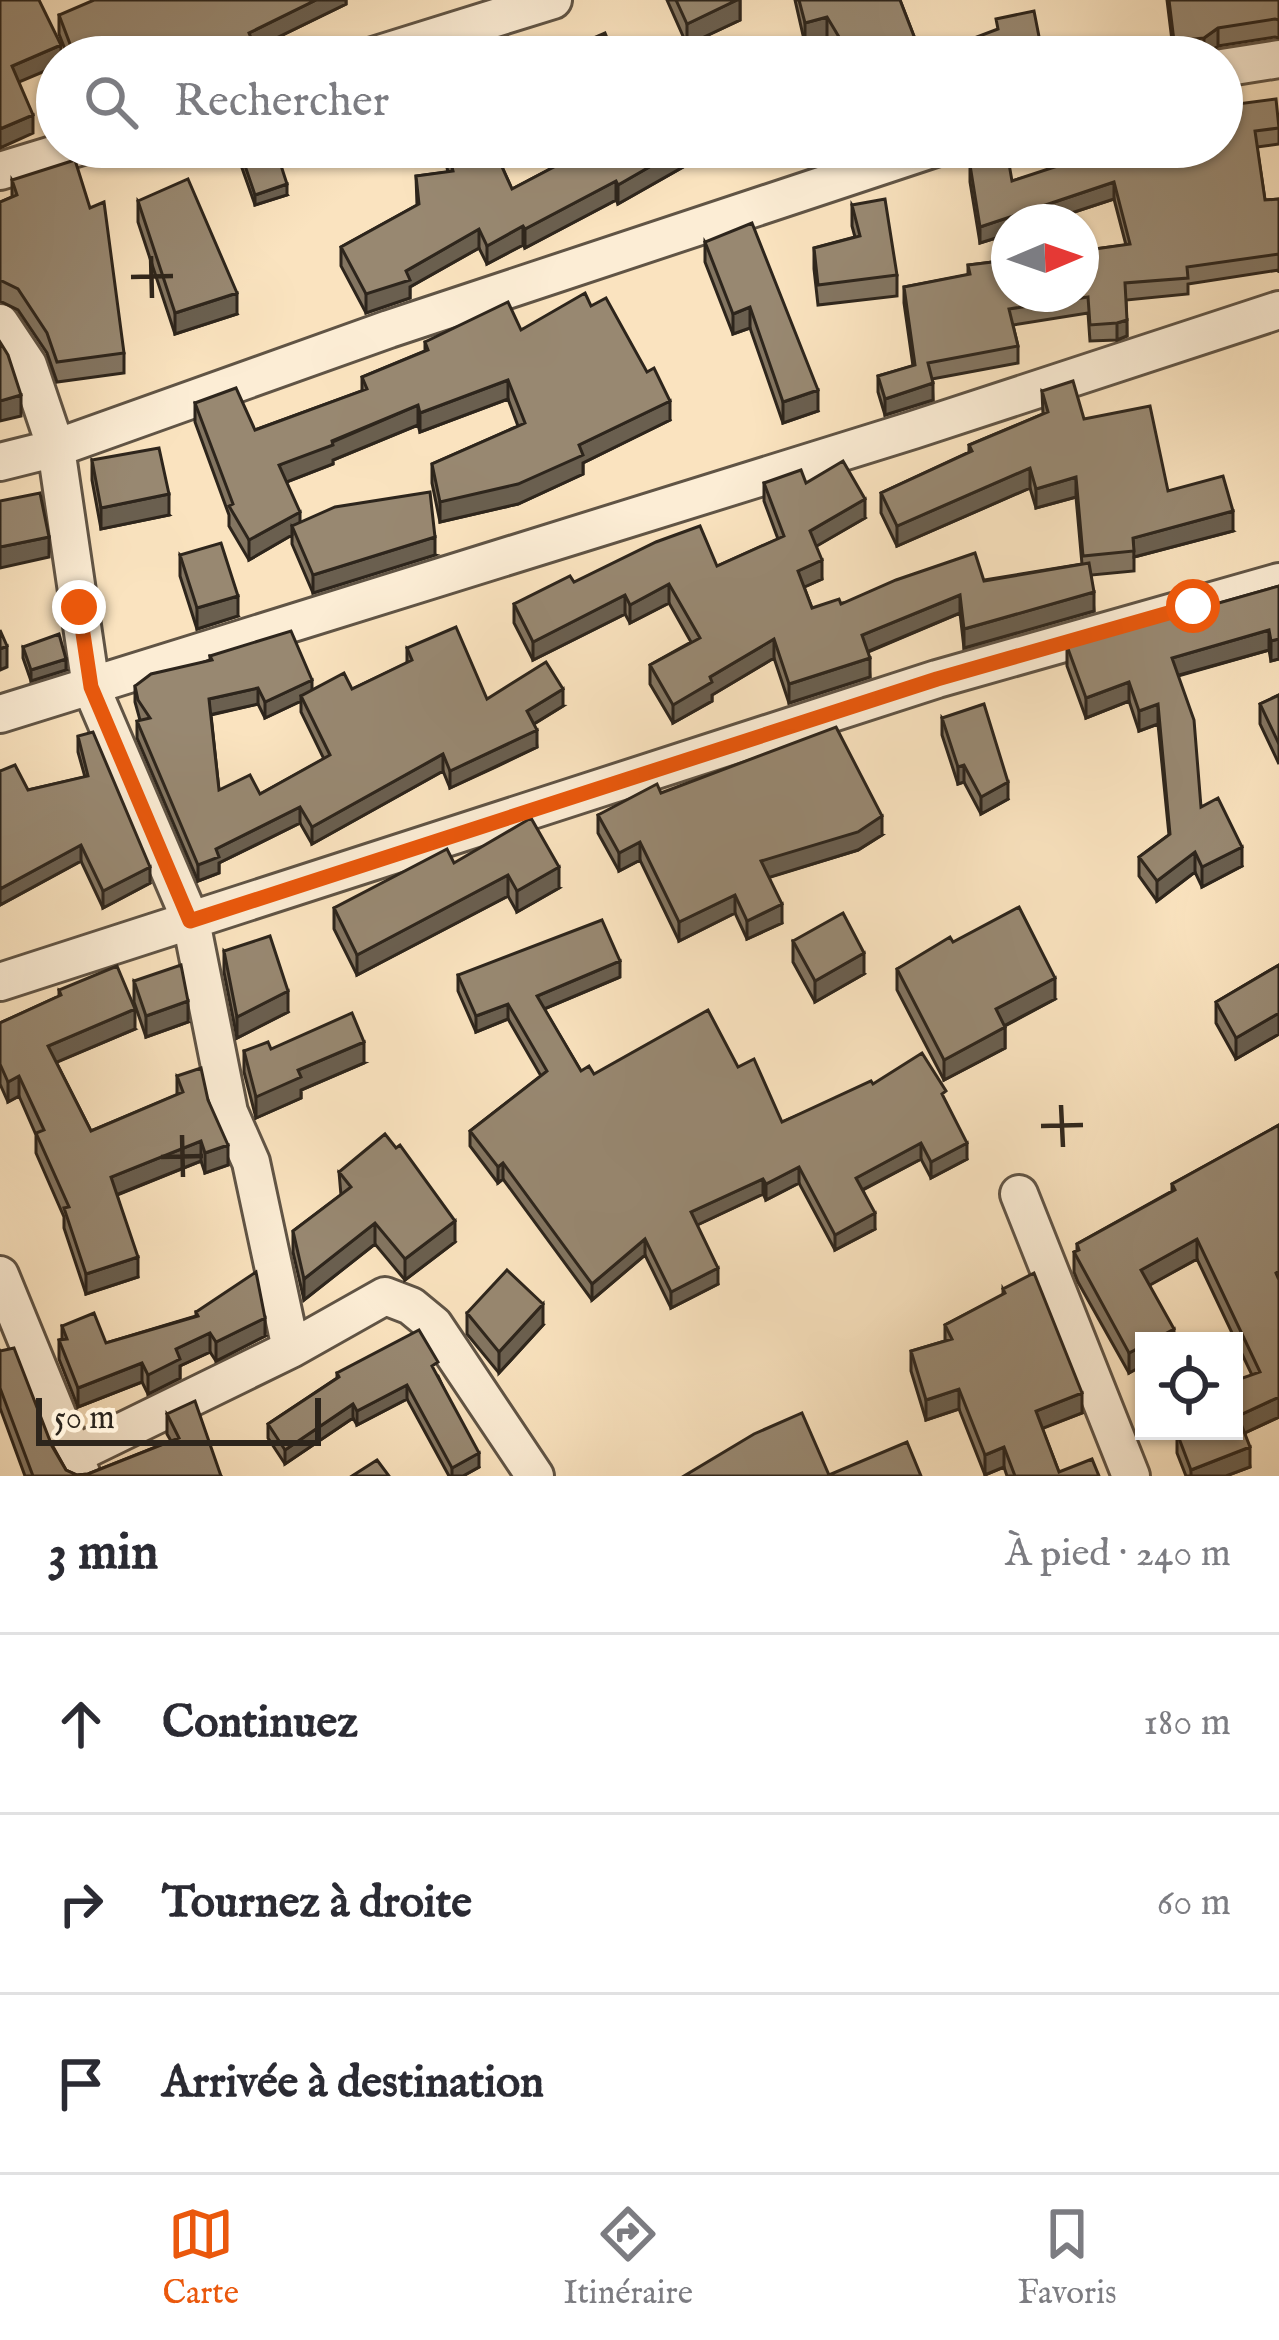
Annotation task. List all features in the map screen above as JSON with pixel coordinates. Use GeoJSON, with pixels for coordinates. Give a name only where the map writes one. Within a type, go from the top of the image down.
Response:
{"type":"FeatureCollection","features":[{"type":"Feature","properties":{"kind":"street"},"geometry":{"type":"LineString","coordinates":[[438,36],[554,0]]}},
{"type":"Feature","properties":{"kind":"street"},"geometry":{"type":"LineString","coordinates":[[1243,65],[1279,59]]}},
{"type":"Feature","properties":{"kind":"street"},"geometry":{"type":"LineString","coordinates":[[0,171],[36,160]]}},
{"type":"Feature","properties":{"kind":"street"},"geometry":{"type":"LineString","coordinates":[[0,462],[56,448],[411,322],[875,168]]}},
{"type":"Feature","properties":{"kind":"street"},"geometry":{"type":"LineString","coordinates":[[0,714],[913,430],[1279,310]]}},
{"type":"Feature","properties":{"kind":"street"},"geometry":{"type":"LineString","coordinates":[[0,323],[28,365],[56,448],[91,687],[190,921],[229,1112],[251,1162],[290,1349]]}},
{"type":"Feature","properties":{"kind":"street"},"geometry":{"type":"LineString","coordinates":[[0,982],[937,679],[1279,582]]}},
{"type":"Feature","properties":{"kind":"street"},"geometry":{"type":"LineString","coordinates":[[1018,1194],[1131,1476]]}},
{"type":"Feature","properties":{"kind":"street"},"geometry":{"type":"LineString","coordinates":[[0,1275],[77,1466],[385,1296],[411,1306],[434,1325],[535,1476]]}},
{"type":"Feature","properties":{"kind":"building"},"geometry":{"type":"Polygon","coordinates":[[[0,0],[39,0],[57,36],[36,36],[36,56],[12,66],[33,115],[0,129],[0,0]]]}},
{"type":"Feature","properties":{"kind":"building"},"geometry":{"type":"Polygon","coordinates":[[[94,0],[316,0],[250,36],[67,36],[59,15],[94,0]]]}},
{"type":"Feature","properties":{"kind":"building"},"geometry":{"type":"Polygon","coordinates":[[[676,0],[737,0],[687,24],[676,0]]]}},
{"type":"Feature","properties":{"kind":"building"},"geometry":{"type":"Polygon","coordinates":[[[799,0],[900,0],[914,36],[838,36],[827,17],[805,23],[799,0]]]}},
{"type":"Feature","properties":{"kind":"building"},"geometry":{"type":"Polygon","coordinates":[[[1169,0],[1279,0],[1279,20],[1218,28],[1207,36],[1173,36],[1169,0]]]}},
{"type":"Feature","properties":{"kind":"building"},"geometry":{"type":"Polygon","coordinates":[[[1034,11],[1039,36],[979,36],[998,29],[996,19],[1034,11]]]}},
{"type":"Feature","properties":{"kind":"building"},"geometry":{"type":"Polygon","coordinates":[[[1276,99],[1279,128],[1255,131],[1265,200],[1279,199],[1279,254],[1187,267],[1188,278],[1125,283],[1127,320],[1090,325],[1089,312],[1099,312],[1099,248],[1130,244],[1114,182],[1048,204],[991,204],[991,223],[980,227],[970,168],[1010,168],[1012,181],[1051,168],[1243,168],[1243,103],[1276,99]]]}},
{"type":"Feature","properties":{"kind":"building"},"geometry":{"type":"Polygon","coordinates":[[[50,168],[78,168],[90,208],[104,202],[124,353],[57,362],[47,333],[18,289],[0,280],[0,202],[17,195],[12,180],[50,168]]]}},
{"type":"Feature","properties":{"kind":"building"},"geometry":{"type":"Polygon","coordinates":[[[246,168],[282,168],[287,184],[255,195],[246,168]]]}},
{"type":"Feature","properties":{"kind":"building"},"geometry":{"type":"Polygon","coordinates":[[[502,168],[512,189],[552,168],[648,168],[487,246],[479,229],[406,271],[410,280],[366,294],[341,247],[419,204],[416,176],[502,168]]]}},
{"type":"Feature","properties":{"kind":"building"},"geometry":{"type":"Polygon","coordinates":[[[188,179],[237,293],[175,313],[138,201],[188,179]]]}},
{"type":"Feature","properties":{"kind":"building"},"geometry":{"type":"Polygon","coordinates":[[[885,199],[897,275],[818,285],[814,248],[860,236],[852,205],[885,199]]]}},
{"type":"Feature","properties":{"kind":"building"},"geometry":{"type":"Polygon","coordinates":[[[752,223],[818,390],[783,402],[750,307],[733,314],[705,242],[752,223]]]}},
{"type":"Feature","properties":{"kind":"building"},"geometry":{"type":"Polygon","coordinates":[[[991,262],[991,312],[1010,312],[1018,346],[928,363],[933,383],[885,399],[878,376],[915,365],[904,287],[970,274],[968,265],[991,262]]]}},
{"type":"Feature","properties":{"kind":"building"},"geometry":{"type":"Polygon","coordinates":[[[585,293],[591,306],[606,298],[647,372],[654,368],[670,401],[579,445],[583,455],[518,484],[440,502],[432,464],[525,423],[508,380],[420,413],[418,405],[279,465],[300,512],[249,540],[229,506],[233,504],[195,403],[236,388],[255,430],[367,389],[362,377],[428,350],[425,342],[508,302],[521,330],[585,293]]]}},
{"type":"Feature","properties":{"kind":"building"},"geometry":{"type":"Polygon","coordinates":[[[0,342],[21,395],[0,401],[0,342]]]}},
{"type":"Feature","properties":{"kind":"building"},"geometry":{"type":"Polygon","coordinates":[[[1073,381],[1084,419],[1150,406],[1168,491],[1223,476],[1233,511],[1133,538],[1134,551],[1083,556],[1076,477],[1036,489],[1030,468],[897,526],[881,493],[972,451],[969,445],[1048,412],[1042,391],[1073,381]]]}},
{"type":"Feature","properties":{"kind":"building"},"geometry":{"type":"Polygon","coordinates":[[[159,448],[169,494],[101,508],[92,460],[159,448]]]}},
{"type":"Feature","properties":{"kind":"building"},"geometry":{"type":"Polygon","coordinates":[[[843,461],[865,499],[810,531],[822,560],[798,571],[812,608],[839,599],[841,604],[975,553],[984,581],[1089,563],[1094,592],[964,629],[960,595],[862,635],[870,658],[789,684],[774,639],[673,705],[650,665],[700,638],[669,584],[630,605],[625,595],[533,642],[514,604],[570,576],[574,582],[700,526],[717,566],[784,536],[764,483],[801,470],[806,483],[843,461]]]}},
{"type":"Feature","properties":{"kind":"building"},"geometry":{"type":"Polygon","coordinates":[[[430,492],[435,537],[313,575],[292,526],[335,507],[430,492]]]}},
{"type":"Feature","properties":{"kind":"building"},"geometry":{"type":"Polygon","coordinates":[[[40,493],[49,537],[0,547],[0,501],[40,493]]]}},
{"type":"Feature","properties":{"kind":"building"},"geometry":{"type":"Polygon","coordinates":[[[221,543],[238,596],[197,608],[180,555],[221,543]]]}},
{"type":"Feature","properties":{"kind":"building"},"geometry":{"type":"Polygon","coordinates":[[[1279,586],[1279,639],[1271,641],[1269,630],[1172,658],[1194,720],[1201,807],[1218,798],[1242,847],[1202,867],[1195,852],[1157,881],[1139,857],[1170,834],[1158,704],[1139,711],[1129,682],[1086,698],[1067,646],[1279,586]]]}},
{"type":"Feature","properties":{"kind":"building"},"geometry":{"type":"Polygon","coordinates":[[[456,627],[487,699],[546,662],[563,689],[527,711],[537,730],[450,771],[443,754],[312,827],[300,807],[216,849],[219,857],[198,865],[137,721],[150,718],[135,686],[151,674],[212,660],[210,656],[291,631],[312,680],[265,702],[258,688],[209,699],[219,790],[250,775],[260,794],[330,755],[301,696],[344,673],[352,689],[412,660],[407,648],[456,627]]]}},
{"type":"Feature","properties":{"kind":"building"},"geometry":{"type":"Polygon","coordinates":[[[59,634],[66,659],[31,670],[23,647],[59,634]]]}},
{"type":"Feature","properties":{"kind":"building"},"geometry":{"type":"Polygon","coordinates":[[[1279,695],[1279,744],[1260,704],[1279,695]]]}},
{"type":"Feature","properties":{"kind":"building"},"geometry":{"type":"Polygon","coordinates":[[[984,704],[1008,782],[981,797],[964,765],[958,767],[942,718],[984,704]]]}},
{"type":"Feature","properties":{"kind":"building"},"geometry":{"type":"Polygon","coordinates":[[[836,727],[882,816],[858,832],[761,861],[782,904],[747,921],[735,895],[679,922],[640,842],[619,853],[598,815],[657,784],[661,793],[836,727]]]}},
{"type":"Feature","properties":{"kind":"building"},"geometry":{"type":"Polygon","coordinates":[[[93,732],[150,867],[103,891],[81,845],[0,889],[0,771],[15,765],[28,790],[88,776],[78,736],[93,732]]]}},
{"type":"Feature","properties":{"kind":"building"},"geometry":{"type":"Polygon","coordinates":[[[531,818],[559,867],[517,891],[508,875],[357,955],[334,908],[447,849],[454,863],[531,818]]]}},
{"type":"Feature","properties":{"kind":"building"},"geometry":{"type":"Polygon","coordinates":[[[1019,907],[1055,978],[996,1009],[1005,1027],[944,1060],[897,969],[950,937],[953,942],[1019,907]]]}},
{"type":"Feature","properties":{"kind":"building"},"geometry":{"type":"Polygon","coordinates":[[[843,913],[864,953],[815,981],[793,941],[843,913]]]}},
{"type":"Feature","properties":{"kind":"building"},"geometry":{"type":"Polygon","coordinates":[[[602,920],[620,961],[537,996],[581,1071],[589,1066],[594,1074],[708,1010],[738,1067],[754,1059],[782,1122],[873,1084],[922,1053],[946,1091],[942,1094],[967,1143],[931,1162],[921,1143],[856,1178],[875,1213],[835,1235],[799,1167],[691,1212],[718,1268],[671,1292],[645,1239],[592,1284],[503,1163],[498,1167],[470,1131],[547,1071],[508,1004],[476,1016],[458,975],[602,920]]]}},
{"type":"Feature","properties":{"kind":"building"},"geometry":{"type":"Polygon","coordinates":[[[270,936],[288,991],[237,1017],[224,951],[270,936]]]}},
{"type":"Feature","properties":{"kind":"building"},"geometry":{"type":"Polygon","coordinates":[[[181,965],[188,1001],[146,1016],[134,981],[181,965]]]}},
{"type":"Feature","properties":{"kind":"building"},"geometry":{"type":"Polygon","coordinates":[[[1279,965],[1279,1013],[1236,1038],[1216,1002],[1279,965]]]}},
{"type":"Feature","properties":{"kind":"building"},"geometry":{"type":"Polygon","coordinates":[[[117,966],[135,1009],[48,1046],[91,1131],[183,1092],[177,1076],[201,1068],[208,1100],[228,1145],[205,1153],[201,1141],[111,1177],[138,1257],[86,1274],[64,1208],[69,1207],[36,1133],[44,1130],[19,1076],[8,1082],[0,1064],[0,1023],[61,995],[59,990],[117,966]]]}},
{"type":"Feature","properties":{"kind":"building"},"geometry":{"type":"Polygon","coordinates":[[[352,1013],[364,1042],[298,1070],[301,1077],[256,1097],[244,1051],[268,1042],[271,1049],[352,1013]]]}},
{"type":"Feature","properties":{"kind":"building"},"geometry":{"type":"Polygon","coordinates":[[[1279,1125],[1279,1397],[1243,1414],[1243,1378],[1260,1372],[1197,1239],[1141,1270],[1174,1329],[1135,1332],[1135,1350],[1129,1353],[1074,1252],[1079,1250],[1077,1244],[1175,1190],[1172,1184],[1279,1125]]]}},
{"type":"Feature","properties":{"kind":"building"},"geometry":{"type":"Polygon","coordinates":[[[385,1134],[396,1148],[400,1145],[455,1221],[405,1259],[375,1223],[304,1279],[293,1231],[351,1187],[339,1172],[385,1134]]]}},
{"type":"Feature","properties":{"kind":"building"},"geometry":{"type":"Polygon","coordinates":[[[507,1270],[543,1304],[499,1352],[467,1313],[507,1270]]]}},
{"type":"Feature","properties":{"kind":"building"},"geometry":{"type":"Polygon","coordinates":[[[256,1272],[265,1318],[216,1342],[210,1333],[176,1349],[180,1359],[148,1375],[142,1363],[78,1388],[59,1340],[67,1339],[62,1326],[94,1313],[106,1343],[198,1316],[196,1312],[256,1272]]]}},
{"type":"Feature","properties":{"kind":"building"},"geometry":{"type":"Polygon","coordinates":[[[1034,1273],[1082,1393],[1036,1411],[1059,1472],[1092,1459],[1099,1476],[1015,1476],[1004,1447],[985,1455],[959,1389],[926,1400],[911,1351],[952,1339],[945,1325],[1034,1273]]]}},
{"type":"Feature","properties":{"kind":"building"},"geometry":{"type":"Polygon","coordinates":[[[419,1330],[438,1362],[432,1366],[479,1453],[452,1468],[407,1385],[357,1411],[353,1404],[285,1450],[268,1424],[339,1377],[337,1373],[419,1330]]]}},
{"type":"Feature","properties":{"kind":"building"},"geometry":{"type":"Polygon","coordinates":[[[14,1348],[66,1470],[88,1474],[179,1438],[167,1414],[195,1401],[221,1476],[33,1476],[0,1388],[0,1351],[14,1348]]]}},
{"type":"Feature","properties":{"kind":"building"},"geometry":{"type":"Polygon","coordinates":[[[802,1413],[829,1475],[907,1442],[921,1476],[684,1476],[754,1434],[802,1413]]]}},
{"type":"Feature","properties":{"kind":"building"},"geometry":{"type":"Polygon","coordinates":[[[1243,1429],[1250,1447],[1191,1470],[1180,1440],[1243,1440],[1243,1429]]]}},
{"type":"Feature","properties":{"kind":"building"},"geometry":{"type":"Polygon","coordinates":[[[377,1460],[389,1476],[352,1476],[377,1460]]]}},
{"type":"Feature","properties":{"kind":"route"},"geometry":{"type":"LineString","coordinates":[[79,607],[91,687],[190,921],[937,679],[1193,606]]}}]}
